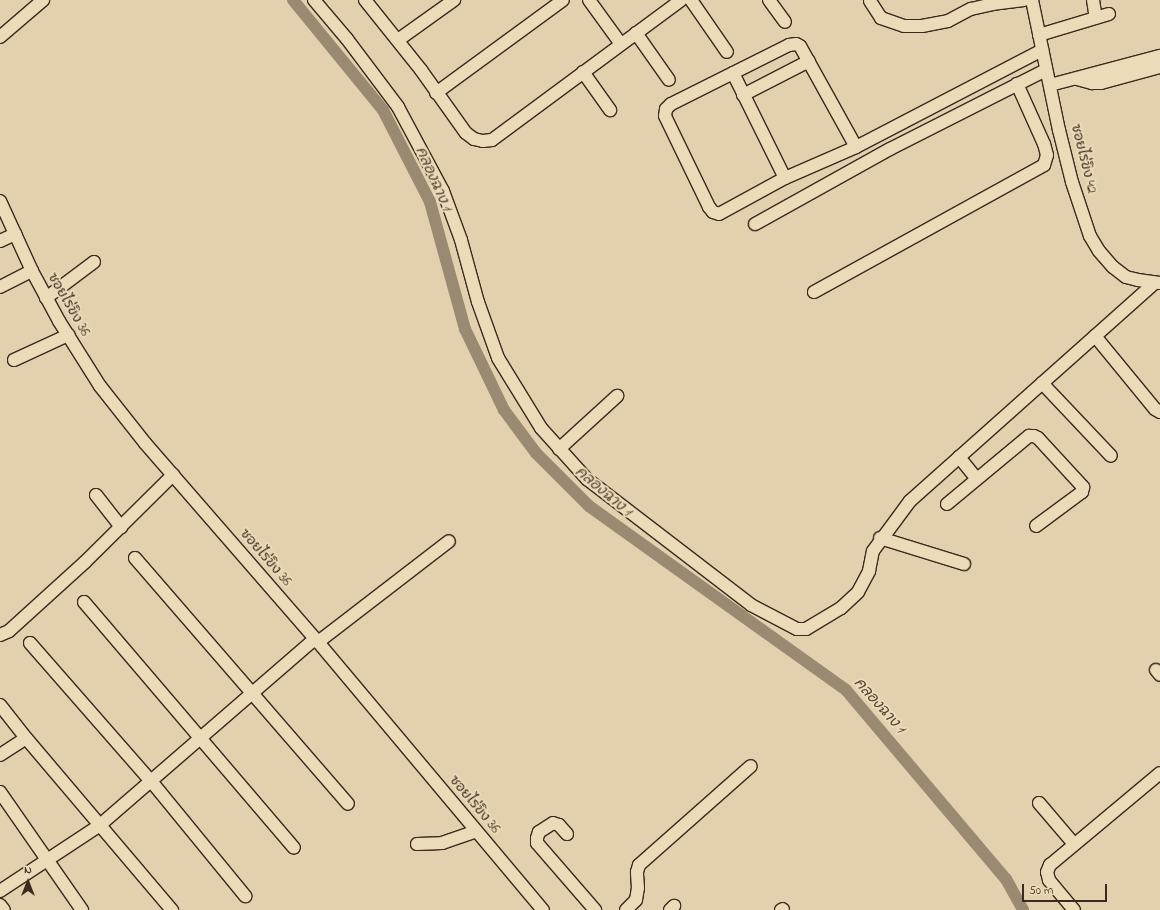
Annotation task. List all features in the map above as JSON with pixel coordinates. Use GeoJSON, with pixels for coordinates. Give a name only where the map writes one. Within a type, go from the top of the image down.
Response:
{"type":"FeatureCollection","features":[{"type":"Feature","properties":{"kind":"street"},"geometry":{"type":"LineString","coordinates":[[0,37],[43,0]]}},
{"type":"Feature","properties":{"kind":"street"},"geometry":{"type":"LineString","coordinates":[[314,0],[347,39],[398,107],[443,191],[498,358],[541,428],[587,479],[751,605],[802,631],[842,608],[858,592],[868,571],[873,551],[880,538],[910,501],[1095,336],[1158,283]]}},
{"type":"Feature","properties":{"kind":"street"},"geometry":{"type":"LineString","coordinates":[[365,0],[398,40],[466,133],[474,139],[483,141],[492,140],[681,0]]}},
{"type":"Feature","properties":{"kind":"street"},"geometry":{"type":"LineString","coordinates":[[398,40],[454,0]]}},
{"type":"Feature","properties":{"kind":"street"},"geometry":{"type":"LineString","coordinates":[[436,93],[563,0]]}},
{"type":"Feature","properties":{"kind":"street"},"geometry":{"type":"LineString","coordinates":[[590,0],[621,44]]}},
{"type":"Feature","properties":{"kind":"street"},"geometry":{"type":"LineString","coordinates":[[691,0],[727,52]]}},
{"type":"Feature","properties":{"kind":"street"},"geometry":{"type":"LineString","coordinates":[[769,0],[785,22]]}},
{"type":"Feature","properties":{"kind":"street"},"geometry":{"type":"LineString","coordinates":[[870,1],[881,18],[904,26],[922,26],[948,21],[971,9],[1024,0]]}},
{"type":"Feature","properties":{"kind":"street","name":"ซอยไร่ขิง 42"},"geometry":{"type":"LineString","coordinates":[[1032,0],[1046,70],[1072,182],[1090,236],[1099,252],[1113,268],[1126,277],[1158,283]]}},
{"type":"Feature","properties":{"kind":"street"},"geometry":{"type":"LineString","coordinates":[[1092,0],[1096,18]]}},
{"type":"Feature","properties":{"kind":"street"},"geometry":{"type":"LineString","coordinates":[[1039,35],[1109,14]]}},
{"type":"Feature","properties":{"kind":"street"},"geometry":{"type":"LineString","coordinates":[[636,33],[669,80]]}},
{"type":"Feature","properties":{"kind":"street"},"geometry":{"type":"LineString","coordinates":[[856,147],[809,61],[800,46],[796,44],[789,45],[671,104],[666,109],[665,116],[709,207],[713,212],[719,214],[785,178],[856,147],[1042,50]]}},
{"type":"Feature","properties":{"kind":"street"},"geometry":{"type":"LineString","coordinates":[[1050,85],[1160,56]]}},
{"type":"Feature","properties":{"kind":"street"},"geometry":{"type":"LineString","coordinates":[[743,94],[809,61]]}},
{"type":"Feature","properties":{"kind":"street"},"geometry":{"type":"LineString","coordinates":[[1076,78],[1092,83],[1101,83],[1160,67]]}},
{"type":"Feature","properties":{"kind":"street"},"geometry":{"type":"LineString","coordinates":[[755,224],[890,149],[1046,70]]}},
{"type":"Feature","properties":{"kind":"street"},"geometry":{"type":"LineString","coordinates":[[583,72],[610,110]]}},
{"type":"Feature","properties":{"kind":"street"},"geometry":{"type":"LineString","coordinates":[[733,73],[785,178]]}},
{"type":"Feature","properties":{"kind":"street"},"geometry":{"type":"LineString","coordinates":[[814,292],[1044,165],[1047,155],[1044,144],[1017,84]]}},
{"type":"Feature","properties":{"kind":"street","name":"ซอยไร่ขิง 36"},"geometry":{"type":"LineString","coordinates":[[0,201],[4,218],[15,234],[46,298],[100,386],[173,476],[317,641],[543,910]]}},
{"type":"Feature","properties":{"kind":"street"},"geometry":{"type":"LineString","coordinates":[[0,241],[15,234]]}},
{"type":"Feature","properties":{"kind":"street"},"geometry":{"type":"LineString","coordinates":[[46,298],[94,262]]}},
{"type":"Feature","properties":{"kind":"street"},"geometry":{"type":"LineString","coordinates":[[0,287],[32,271]]}},
{"type":"Feature","properties":{"kind":"street"},"geometry":{"type":"LineString","coordinates":[[14,360],[68,335]]}},
{"type":"Feature","properties":{"kind":"street"},"geometry":{"type":"LineString","coordinates":[[1095,336],[1155,409],[1160,412]]}},
{"type":"Feature","properties":{"kind":"street"},"geometry":{"type":"LineString","coordinates":[[1042,383],[1111,456]]}},
{"type":"Feature","properties":{"kind":"street"},"geometry":{"type":"LineString","coordinates":[[559,449],[617,396]]}},
{"type":"Feature","properties":{"kind":"street"},"geometry":{"type":"LineString","coordinates":[[947,504],[976,478],[1029,436],[1038,438],[1083,487],[1082,492],[1036,526]]}},
{"type":"Feature","properties":{"kind":"street"},"geometry":{"type":"LineString","coordinates":[[959,457],[976,478]]}},
{"type":"Feature","properties":{"kind":"street"},"geometry":{"type":"LineString","coordinates":[[0,635],[9,631],[86,562],[173,476]]}},
{"type":"Feature","properties":{"kind":"street"},"geometry":{"type":"LineString","coordinates":[[96,495],[121,527]]}},
{"type":"Feature","properties":{"kind":"street"},"geometry":{"type":"LineString","coordinates":[[880,538],[964,564]]}},
{"type":"Feature","properties":{"kind":"street"},"geometry":{"type":"LineString","coordinates":[[0,891],[48,861],[100,825],[253,693],[317,641],[449,541]]}},
{"type":"Feature","properties":{"kind":"street"},"geometry":{"type":"LineString","coordinates":[[135,558],[348,804]]}},
{"type":"Feature","properties":{"kind":"street"},"geometry":{"type":"LineString","coordinates":[[84,602],[294,848]]}},
{"type":"Feature","properties":{"kind":"street"},"geometry":{"type":"LineString","coordinates":[[30,643],[151,781],[245,896]]}},
{"type":"Feature","properties":{"kind":"street"},"geometry":{"type":"LineString","coordinates":[[0,705],[26,738],[172,910]]}},
{"type":"Feature","properties":{"kind":"street"},"geometry":{"type":"LineString","coordinates":[[0,755],[26,738]]}},
{"type":"Feature","properties":{"kind":"street"},"geometry":{"type":"LineString","coordinates":[[626,910],[636,900],[638,888],[636,872],[639,865],[751,766]]}},
{"type":"Feature","properties":{"kind":"street"},"geometry":{"type":"LineString","coordinates":[[1074,910],[1049,880],[1047,872],[1050,865],[1160,773]]}},
{"type":"Feature","properties":{"kind":"street"},"geometry":{"type":"LineString","coordinates":[[0,792],[82,910]]}},
{"type":"Feature","properties":{"kind":"street"},"geometry":{"type":"LineString","coordinates":[[1039,803],[1074,844]]}},
{"type":"Feature","properties":{"kind":"street"},"geometry":{"type":"LineString","coordinates":[[567,834],[559,825],[553,823],[539,832],[537,843],[594,910]]}},
{"type":"Feature","properties":{"kind":"street"},"geometry":{"type":"LineString","coordinates":[[417,844],[442,843],[476,831]]}},
{"type":"Feature","properties":{"kind":"street"},"geometry":{"type":"LineString","coordinates":[[0,905],[4,910]]}},
{"type":"Feature","properties":{"kind":"waterway","name":"คลองฉาง 1"},"geometry":{"type":"LineString","coordinates":[[293,0],[383,110],[430,202],[465,329],[504,410],[536,453],[589,506],[846,690],[1006,879],[1023,910]]}}]}
